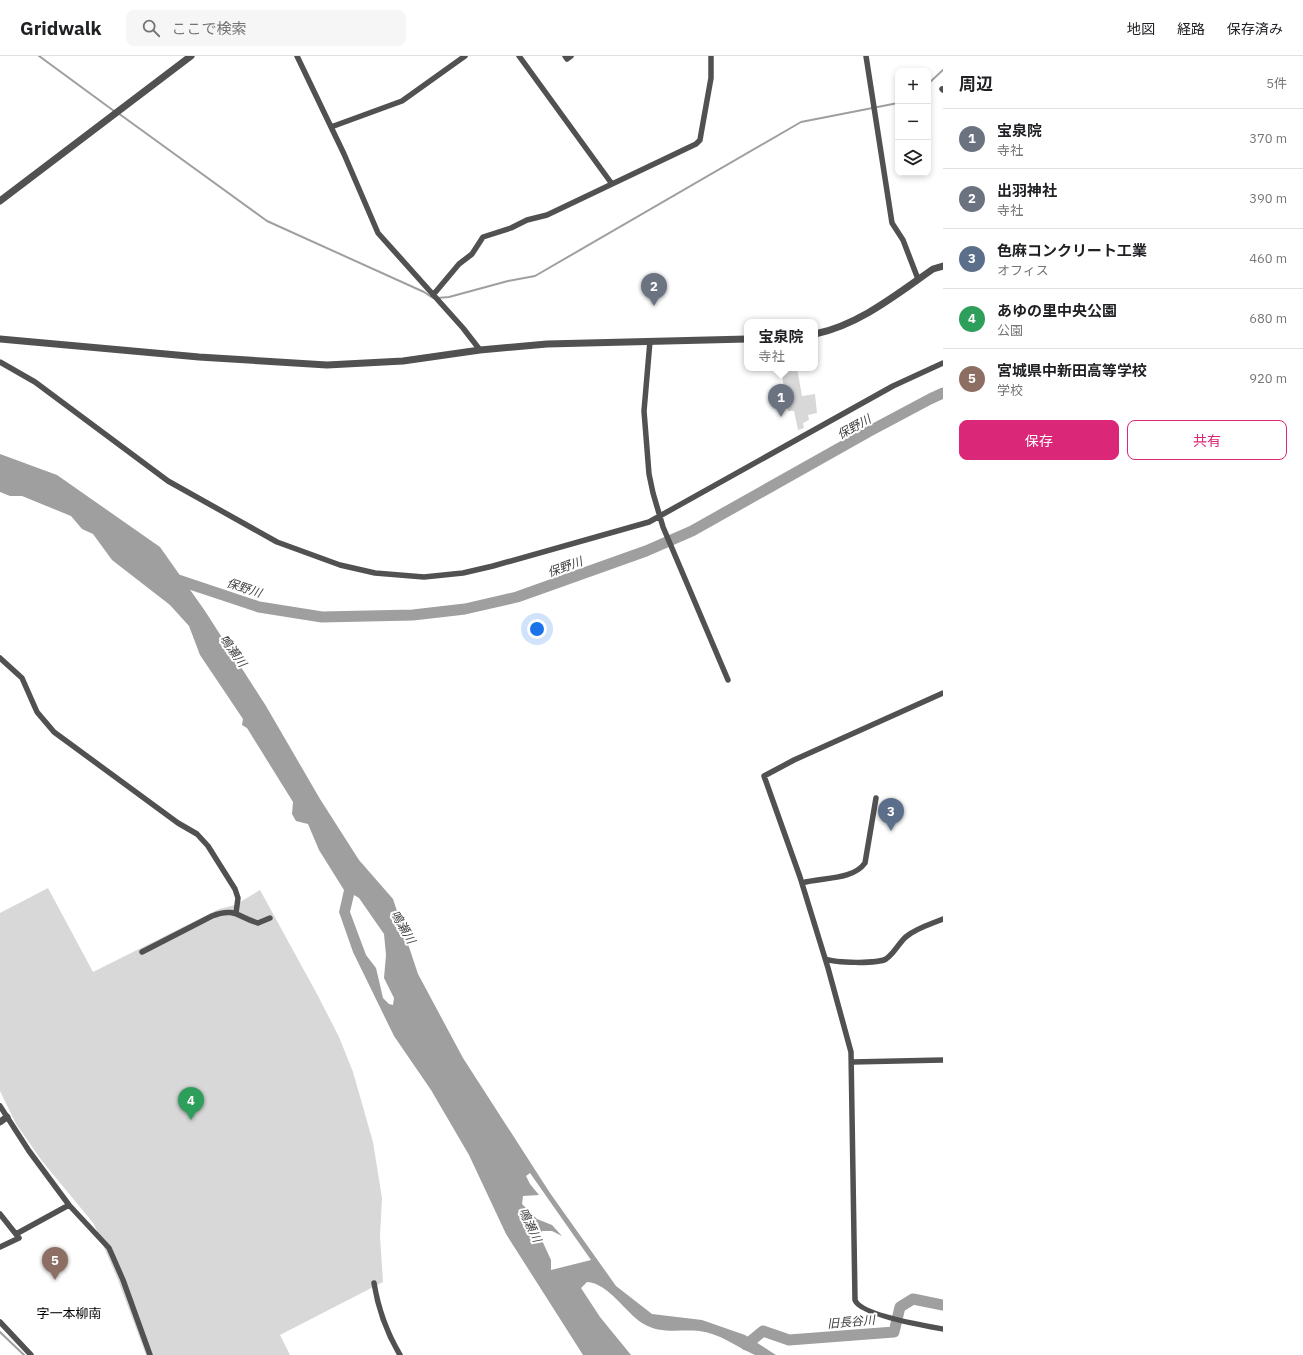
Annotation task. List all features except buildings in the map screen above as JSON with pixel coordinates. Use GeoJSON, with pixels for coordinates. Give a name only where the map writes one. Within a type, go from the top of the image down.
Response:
{"type":"FeatureCollection","features":[{"type":"Feature","properties":{"kind":"street"},"geometry":{"type":"LineString","coordinates":[[0,201],[191,56]]}},
{"type":"Feature","properties":{"kind":"street"},"geometry":{"type":"LineString","coordinates":[[297,56],[331,126],[378,233],[464,328],[480,350]]}},
{"type":"Feature","properties":{"kind":"street"},"geometry":{"type":"LineString","coordinates":[[331,126],[402,101],[465,56]]}},
{"type":"Feature","properties":{"kind":"street"},"geometry":{"type":"LineString","coordinates":[[519,56],[612,184]]}},
{"type":"Feature","properties":{"kind":"street"},"geometry":{"type":"LineString","coordinates":[[565,56],[567,59],[571,56]]}},
{"type":"Feature","properties":{"kind":"street"},"geometry":{"type":"LineString","coordinates":[[433,295],[459,264],[472,254],[483,237],[511,228],[522,222],[547,215],[692,147],[700,140],[712,78],[711,56]]}},
{"type":"Feature","properties":{"kind":"street"},"geometry":{"type":"LineString","coordinates":[[866,56],[892,223],[904,244],[918,279]]}},
{"type":"Feature","properties":{"kind":"street"},"geometry":{"type":"LineString","coordinates":[[818,333],[830,331],[861,317],[933,269],[943,266]]}},
{"type":"Feature","properties":{"kind":"street"},"geometry":{"type":"LineString","coordinates":[[0,339],[199,357],[327,365],[403,361],[480,350],[547,344],[744,339]]}},
{"type":"Feature","properties":{"kind":"street"},"geometry":{"type":"LineString","coordinates":[[650,341],[644,411],[649,474],[663,527],[728,680]]}},
{"type":"Feature","properties":{"kind":"street"},"geometry":{"type":"LineString","coordinates":[[0,362],[36,382],[168,481],[277,542],[340,565],[368,571],[424,576],[464,573],[574,544],[649,522],[893,386],[943,363]]}},
{"type":"Feature","properties":{"kind":"street"},"geometry":{"type":"LineString","coordinates":[[0,658],[22,678],[37,712],[54,732],[203,840],[235,889],[238,898],[236,913]]}},
{"type":"Feature","properties":{"kind":"street"},"geometry":{"type":"LineString","coordinates":[[943,693],[794,760],[764,776],[802,883],[826,959],[848,1039],[852,1062],[854,1300],[859,1307],[881,1315],[943,1329]]}},
{"type":"Feature","properties":{"kind":"street"},"geometry":{"type":"LineString","coordinates":[[802,883],[858,872],[862,868],[865,863],[876,798]]}},
{"type":"Feature","properties":{"kind":"street"},"geometry":{"type":"LineString","coordinates":[[142,952],[216,914],[228,911],[236,913],[258,924],[270,918]]}},
{"type":"Feature","properties":{"kind":"street"},"geometry":{"type":"LineString","coordinates":[[826,959],[832,962],[862,962],[886,959],[908,935],[943,919]]}},
{"type":"Feature","properties":{"kind":"street"},"geometry":{"type":"LineString","coordinates":[[852,1062],[943,1060]]}},
{"type":"Feature","properties":{"kind":"street"},"geometry":{"type":"LineString","coordinates":[[0,1106],[29,1151],[69,1205],[108,1248],[123,1280],[150,1355]]}},
{"type":"Feature","properties":{"kind":"street"},"geometry":{"type":"LineString","coordinates":[[0,1122],[7,1117]]}},
{"type":"Feature","properties":{"kind":"street"},"geometry":{"type":"LineString","coordinates":[[16,1234],[69,1205]]}},
{"type":"Feature","properties":{"kind":"street"},"geometry":{"type":"LineString","coordinates":[[0,1214],[19,1238],[0,1247]]}},
{"type":"Feature","properties":{"kind":"street"},"geometry":{"type":"LineString","coordinates":[[374,1283],[376,1300],[381,1314],[400,1355]]}},
{"type":"Feature","properties":{"kind":"street"},"geometry":{"type":"LineString","coordinates":[[0,1322],[31,1355]]}},
{"type":"Feature","properties":{"kind":"shaded area"},"geometry":{"type":"Polygon","coordinates":[[[781,371],[798,371],[802,396],[815,394],[817,413],[808,415],[809,420],[803,423],[804,428],[798,430],[794,411],[788,411],[781,371]]]}},
{"type":"Feature","properties":{"kind":"shaded area"},"geometry":{"type":"Polygon","coordinates":[[[48,888],[93,972],[219,909],[235,905],[260,890],[317,994],[339,1037],[353,1072],[373,1142],[382,1198],[380,1236],[383,1282],[280,1335],[290,1355],[146,1355],[118,1280],[94,1224],[42,1161],[16,1124],[0,1091],[0,913],[48,888]]]}},
{"type":"Feature","properties":{"kind":"water","name":"鳴瀬川"},"geometry":{"type":"Polygon","coordinates":[[[0,454],[57,475],[160,547],[205,611],[266,706],[320,799],[359,860],[393,899],[418,974],[463,1058],[550,1193],[616,1286],[652,1314],[702,1320],[745,1335],[776,1355],[755,1355],[721,1337],[706,1332],[670,1331],[649,1327],[636,1318],[602,1287],[587,1282],[581,1288],[600,1317],[631,1355],[583,1355],[506,1234],[469,1155],[431,1090],[394,1036],[353,952],[339,912],[344,890],[319,850],[308,824],[296,821],[292,814],[293,802],[247,728],[242,725],[243,719],[200,655],[189,626],[170,605],[112,560],[93,534],[82,529],[71,516],[22,496],[10,496],[0,492],[0,454]],[[354,895],[350,912],[366,955],[376,968],[383,998],[389,1004],[393,1005],[394,998],[384,978],[386,955],[384,934],[359,898],[354,895]],[[530,1173],[526,1176],[530,1184],[539,1195],[523,1196],[522,1204],[537,1219],[552,1225],[562,1236],[552,1231],[542,1231],[540,1236],[551,1260],[551,1270],[591,1260],[530,1173]]]}},
{"type":"Feature","properties":{"kind":"waterway"},"geometry":{"type":"LineString","coordinates":[[39,56],[114,111]]}},
{"type":"Feature","properties":{"kind":"waterway"},"geometry":{"type":"LineString","coordinates":[[931,81],[943,70]]}},
{"type":"Feature","properties":{"kind":"waterway"},"geometry":{"type":"LineString","coordinates":[[437,298],[449,297],[508,281],[535,276],[801,122],[895,104]]}},
{"type":"Feature","properties":{"kind":"waterway"},"geometry":{"type":"LineString","coordinates":[[118,113],[267,221],[424,292],[433,298]]}},
{"type":"Feature","properties":{"kind":"waterway","name":"保野川"},"geometry":{"type":"LineString","coordinates":[[172,578],[259,607],[322,617],[413,615],[465,609],[517,597],[646,551],[692,531],[868,432],[943,393]]}},
{"type":"Feature","properties":{"kind":"waterway","name":"旧長谷川"},"geometry":{"type":"LineString","coordinates":[[746,1345],[763,1331],[789,1340],[894,1332],[900,1307],[913,1299],[943,1305]]}},
{"type":"Feature","properties":{"kind":"waterway"},"geometry":{"type":"LineString","coordinates":[[0,1332],[24,1355]]}},
{"type":"Feature","properties":{"kind":"place","name":"出羽神社"},"geometry":{"type":"Point","coordinates":[654,306]}},
{"type":"Feature","properties":{"kind":"place","name":"宝泉院"},"geometry":{"type":"Point","coordinates":[781,417]}},
{"type":"Feature","properties":{"kind":"place","name":"色麻コンクリート工業"},"geometry":{"type":"Point","coordinates":[891,831]}},
{"type":"Feature","properties":{"kind":"place","name":"あゆの里中央公園"},"geometry":{"type":"Point","coordinates":[191,1120]}},
{"type":"Feature","properties":{"kind":"place","name":"宮城県中新田高等学校"},"geometry":{"type":"Point","coordinates":[55,1280]}},
{"type":"Feature","properties":{"kind":"district","name":"字一本柳南"},"geometry":{"type":"Point","coordinates":[69,1313]}}]}
